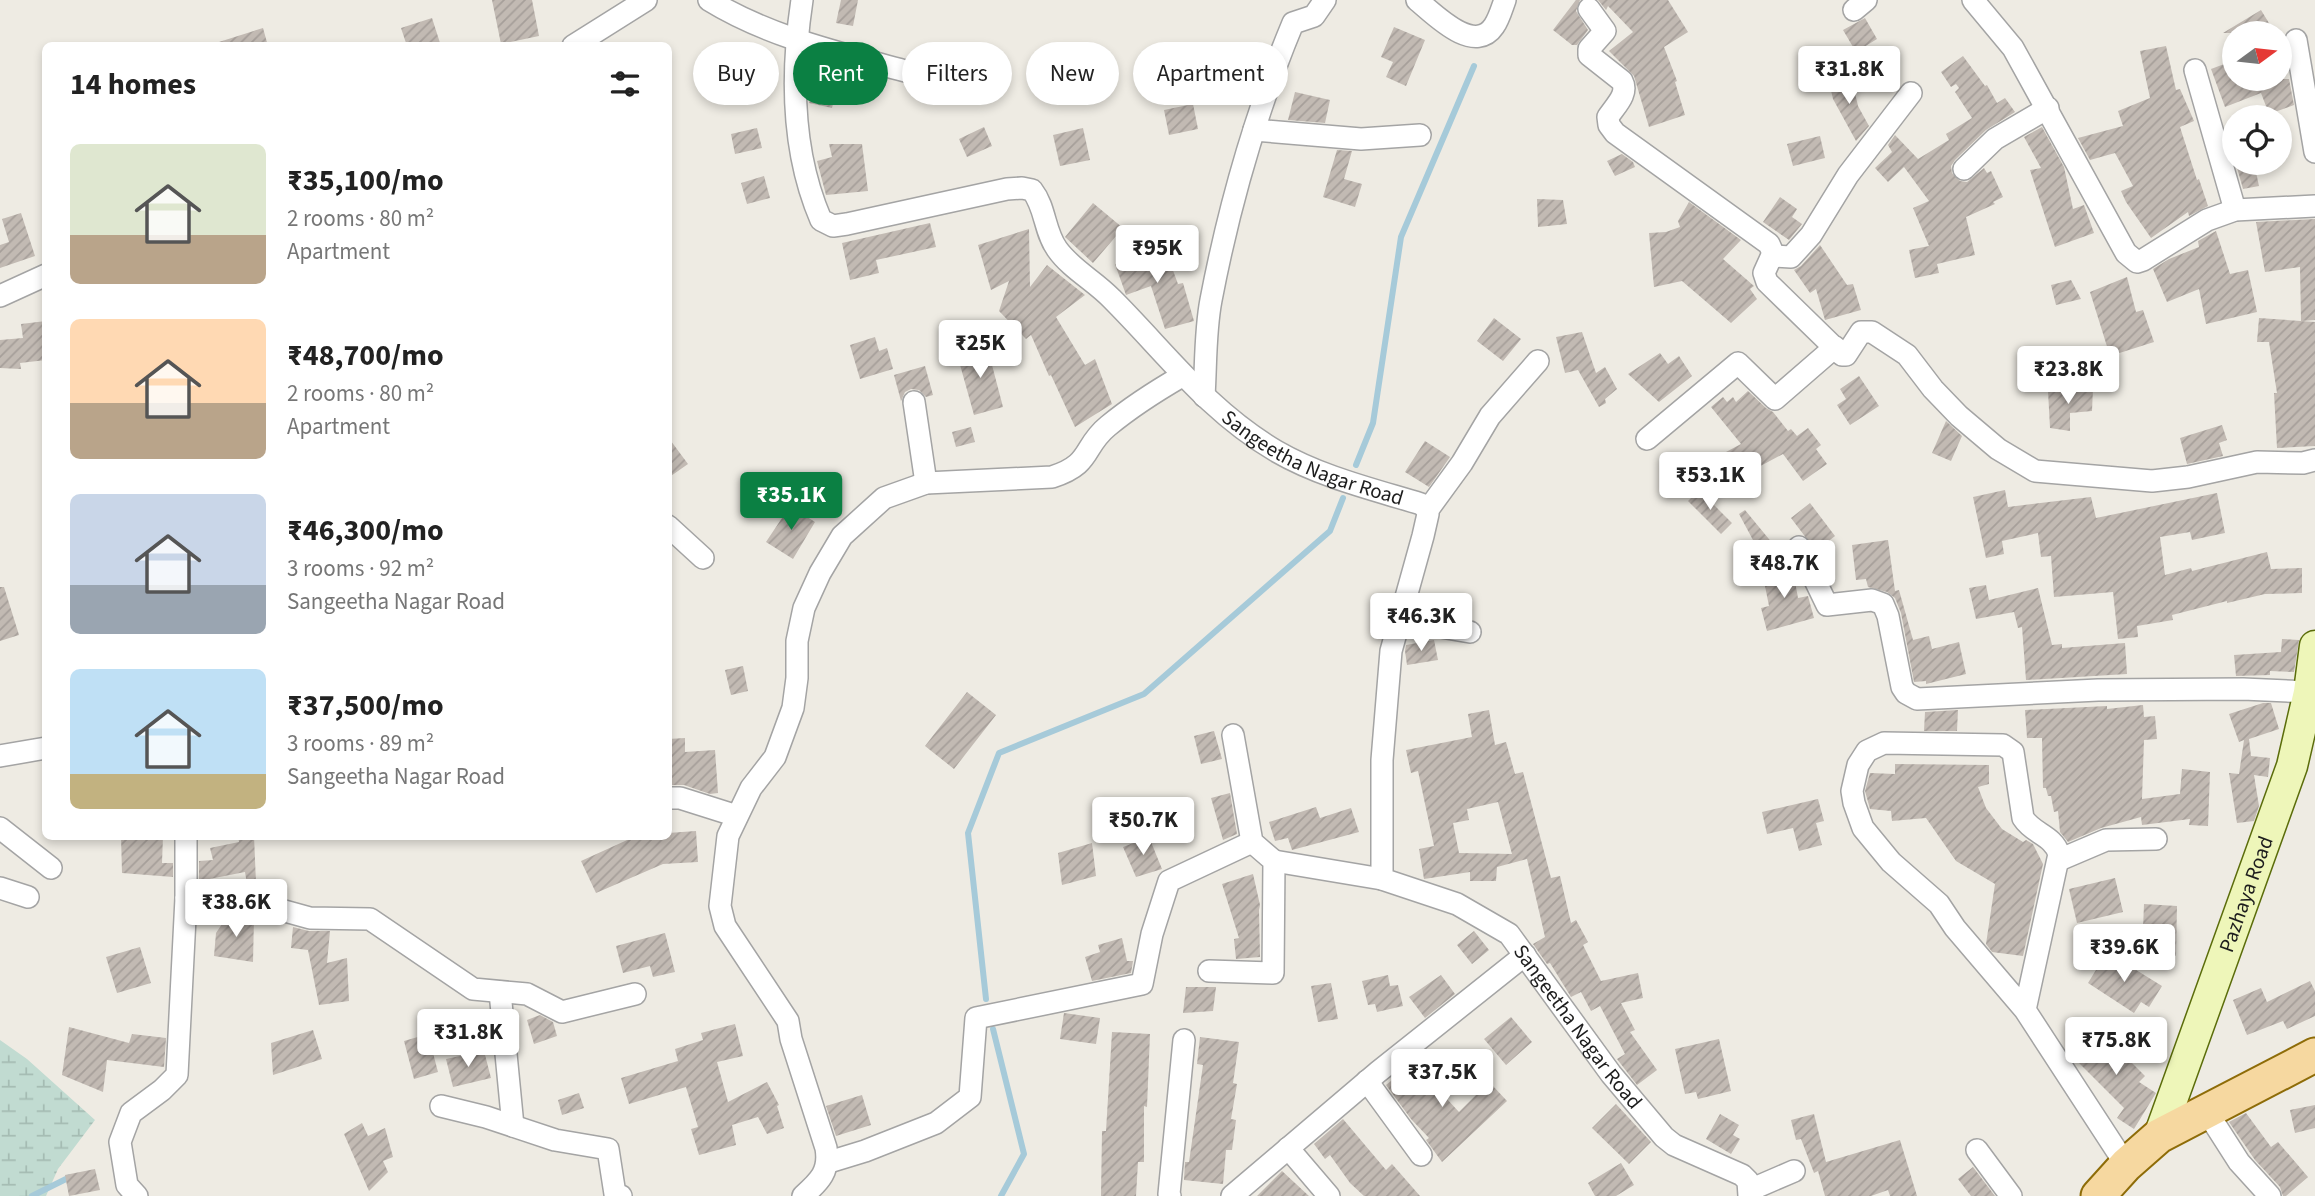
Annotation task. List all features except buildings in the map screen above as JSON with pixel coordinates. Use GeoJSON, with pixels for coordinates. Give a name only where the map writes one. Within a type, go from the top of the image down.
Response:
{"type":"FeatureCollection","features":[{"type":"Feature","properties":{"kind":"main road"},"geometry":{"type":"LineString","coordinates":[[2098,1196],[2126,1165],[2159,1136],[2315,1055]]}},
{"type":"Feature","properties":{"kind":"street"},"geometry":{"type":"LineString","coordinates":[[579,42],[646,0]]}},
{"type":"Feature","properties":{"kind":"street"},"geometry":{"type":"LineString","coordinates":[[709,0],[737,17],[796,40],[902,70]]}},
{"type":"Feature","properties":{"kind":"street","name":"Sangeetha Nagar Road"},"geometry":{"type":"LineString","coordinates":[[802,0],[796,40],[794,85],[805,177],[821,220],[833,226],[1007,189],[1032,190],[1041,204],[1050,238],[1062,255],[1111,297],[1182,376],[1246,431],[1277,452],[1323,473],[1421,504],[1427,511],[1423,536],[1391,651],[1382,760],[1382,878],[1457,904],[1509,934],[1611,1074],[1664,1137],[1674,1145],[1742,1175],[1748,1181],[1749,1193]]}},
{"type":"Feature","properties":{"kind":"street"},"geometry":{"type":"LineString","coordinates":[[1204,396],[1211,302],[1254,130],[1274,68],[1293,23],[1314,16],[1325,0]]}},
{"type":"Feature","properties":{"kind":"street"},"geometry":{"type":"LineString","coordinates":[[1417,0],[1455,32],[1469,36],[1489,32],[1505,0]]}},
{"type":"Feature","properties":{"kind":"street"},"geometry":{"type":"LineString","coordinates":[[1973,0],[2013,48],[2126,253],[2134,261],[2143,260],[2207,220],[2235,210],[2315,206]]}},
{"type":"Feature","properties":{"kind":"street"},"geometry":{"type":"LineString","coordinates":[[1588,9],[1605,31],[1589,49],[1589,55],[1622,81],[1626,90],[1608,117],[1610,127],[1769,244],[1773,251],[1764,274],[1767,282],[1839,353],[1845,355],[1861,332],[1872,332],[1906,355],[1933,389],[1998,449],[2035,471],[2152,481],[2188,477],[2257,462],[2303,463],[2315,460]]}},
{"type":"Feature","properties":{"kind":"street"},"geometry":{"type":"LineString","coordinates":[[2296,40],[2315,152]]}},
{"type":"Feature","properties":{"kind":"street"},"geometry":{"type":"LineString","coordinates":[[2196,70],[2235,210]]}},
{"type":"Feature","properties":{"kind":"street"},"geometry":{"type":"LineString","coordinates":[[1772,256],[1791,257],[1811,235],[1848,175],[1911,93]]}},
{"type":"Feature","properties":{"kind":"street"},"geometry":{"type":"LineString","coordinates":[[1964,169],[1995,139],[2048,108]]}},
{"type":"Feature","properties":{"kind":"street"},"geometry":{"type":"LineString","coordinates":[[1254,130],[1361,139],[1420,135]]}},
{"type":"Feature","properties":{"kind":"street"},"geometry":{"type":"LineString","coordinates":[[0,296],[42,277]]}},
{"type":"Feature","properties":{"kind":"street"},"geometry":{"type":"LineString","coordinates":[[1647,439],[1738,363],[1775,399],[1835,347]]}},
{"type":"Feature","properties":{"kind":"street"},"geometry":{"type":"LineString","coordinates":[[1427,511],[1462,463],[1490,416],[1538,361]]}},
{"type":"Feature","properties":{"kind":"street"},"geometry":{"type":"LineString","coordinates":[[803,1196],[824,1176],[829,1162],[826,1148],[791,1039],[788,1021],[725,926],[720,906],[728,836],[751,788],[775,757],[793,708],[797,678],[797,641],[804,608],[820,573],[842,536],[884,498],[926,483],[1052,477],[1071,471],[1083,461],[1105,428],[1154,392],[1182,376]]}},
{"type":"Feature","properties":{"kind":"street"},"geometry":{"type":"LineString","coordinates":[[914,402],[926,483]]}},
{"type":"Feature","properties":{"kind":"street"},"geometry":{"type":"LineString","coordinates":[[672,530],[704,558]]}},
{"type":"Feature","properties":{"kind":"street"},"geometry":{"type":"LineString","coordinates":[[1799,547],[1827,605],[1872,600],[1883,604],[1888,616],[1902,687],[1906,693],[1917,699],[2098,690],[2243,689],[2309,692]]}},
{"type":"Feature","properties":{"kind":"street"},"geometry":{"type":"LineString","coordinates":[[1400,620],[1470,632]]}},
{"type":"Feature","properties":{"kind":"street","name":"Pazhaya Road"},"geometry":{"type":"LineString","coordinates":[[2159,1136],[2292,766],[2309,692],[2315,646]]}},
{"type":"Feature","properties":{"kind":"street"},"geometry":{"type":"LineString","coordinates":[[1233,735],[1252,842],[1275,861],[1382,878]]}},
{"type":"Feature","properties":{"kind":"street"},"geometry":{"type":"LineString","coordinates":[[2025,1010],[2059,860],[2053,841],[2027,824],[2023,818],[2014,754],[2007,746],[1884,743],[1871,748],[1861,757],[1852,791],[1863,828],[1891,862],[1939,904],[1955,928],[2025,1010],[2126,1165]]}},
{"type":"Feature","properties":{"kind":"street"},"geometry":{"type":"LineString","coordinates":[[0,756],[42,749]]}},
{"type":"Feature","properties":{"kind":"street"},"geometry":{"type":"LineString","coordinates":[[672,798],[680,798],[737,816]]}},
{"type":"Feature","properties":{"kind":"street"},"geometry":{"type":"LineString","coordinates":[[0,828],[51,868]]}},
{"type":"Feature","properties":{"kind":"street"},"geometry":{"type":"LineString","coordinates":[[2059,860],[2106,840],[2156,839]]}},
{"type":"Feature","properties":{"kind":"street"},"geometry":{"type":"LineString","coordinates":[[128,1192],[120,1142],[131,1113],[177,1075],[186,898],[186,840]]}},
{"type":"Feature","properties":{"kind":"street"},"geometry":{"type":"LineString","coordinates":[[829,1162],[936,1123],[970,1097],[976,1018],[1142,984],[1152,934],[1169,881],[1252,842]]}},
{"type":"Feature","properties":{"kind":"street"},"geometry":{"type":"LineString","coordinates":[[1209,971],[1273,973],[1275,861]]}},
{"type":"Feature","properties":{"kind":"street"},"geometry":{"type":"LineString","coordinates":[[0,888],[28,897]]}},
{"type":"Feature","properties":{"kind":"street"},"geometry":{"type":"LineString","coordinates":[[186,898],[263,905],[310,918],[370,919],[473,989],[527,994],[562,1012],[635,995]]}},
{"type":"Feature","properties":{"kind":"street"},"geometry":{"type":"LineString","coordinates":[[1232,1196],[1367,1081],[1525,955]]}},
{"type":"Feature","properties":{"kind":"street"},"geometry":{"type":"LineString","coordinates":[[500,992],[513,1126]]}},
{"type":"Feature","properties":{"kind":"street"},"geometry":{"type":"LineString","coordinates":[[1170,1196],[1184,1041]]}},
{"type":"Feature","properties":{"kind":"street"},"geometry":{"type":"LineString","coordinates":[[1367,1081],[1421,1155]]}},
{"type":"Feature","properties":{"kind":"street"},"geometry":{"type":"LineString","coordinates":[[441,1106],[555,1140],[608,1149],[615,1194],[621,1196]]}},
{"type":"Feature","properties":{"kind":"street"},"geometry":{"type":"LineString","coordinates":[[2207,1112],[2239,1163],[2270,1196]]}},
{"type":"Feature","properties":{"kind":"street"},"geometry":{"type":"LineString","coordinates":[[1288,1148],[1329,1196]]}},
{"type":"Feature","properties":{"kind":"street"},"geometry":{"type":"LineString","coordinates":[[1977,1150],[2011,1196]]}},
{"type":"Feature","properties":{"kind":"street"},"geometry":{"type":"LineString","coordinates":[[1749,1193],[1794,1171]]}},
{"type":"Feature","properties":{"kind":"green space"},"geometry":{"type":"Polygon","coordinates":[[[0,1040],[27,1059],[95,1120],[58,1169],[46,1196],[0,1196],[0,1040]]]}},
{"type":"Feature","properties":{"kind":"waterway"},"geometry":{"type":"LineString","coordinates":[[1356,465],[1373,423],[1401,237],[1474,66]]}},
{"type":"Feature","properties":{"kind":"waterway"},"geometry":{"type":"LineString","coordinates":[[986,999],[968,833],[999,753],[1144,694],[1330,531],[1343,498]]}},
{"type":"Feature","properties":{"kind":"waterway"},"geometry":{"type":"LineString","coordinates":[[993,1029],[1024,1154],[1001,1196]]}},
{"type":"Feature","properties":{"kind":"waterway"},"geometry":{"type":"LineString","coordinates":[[32,1196],[70,1177],[72,1179]]}}]}
